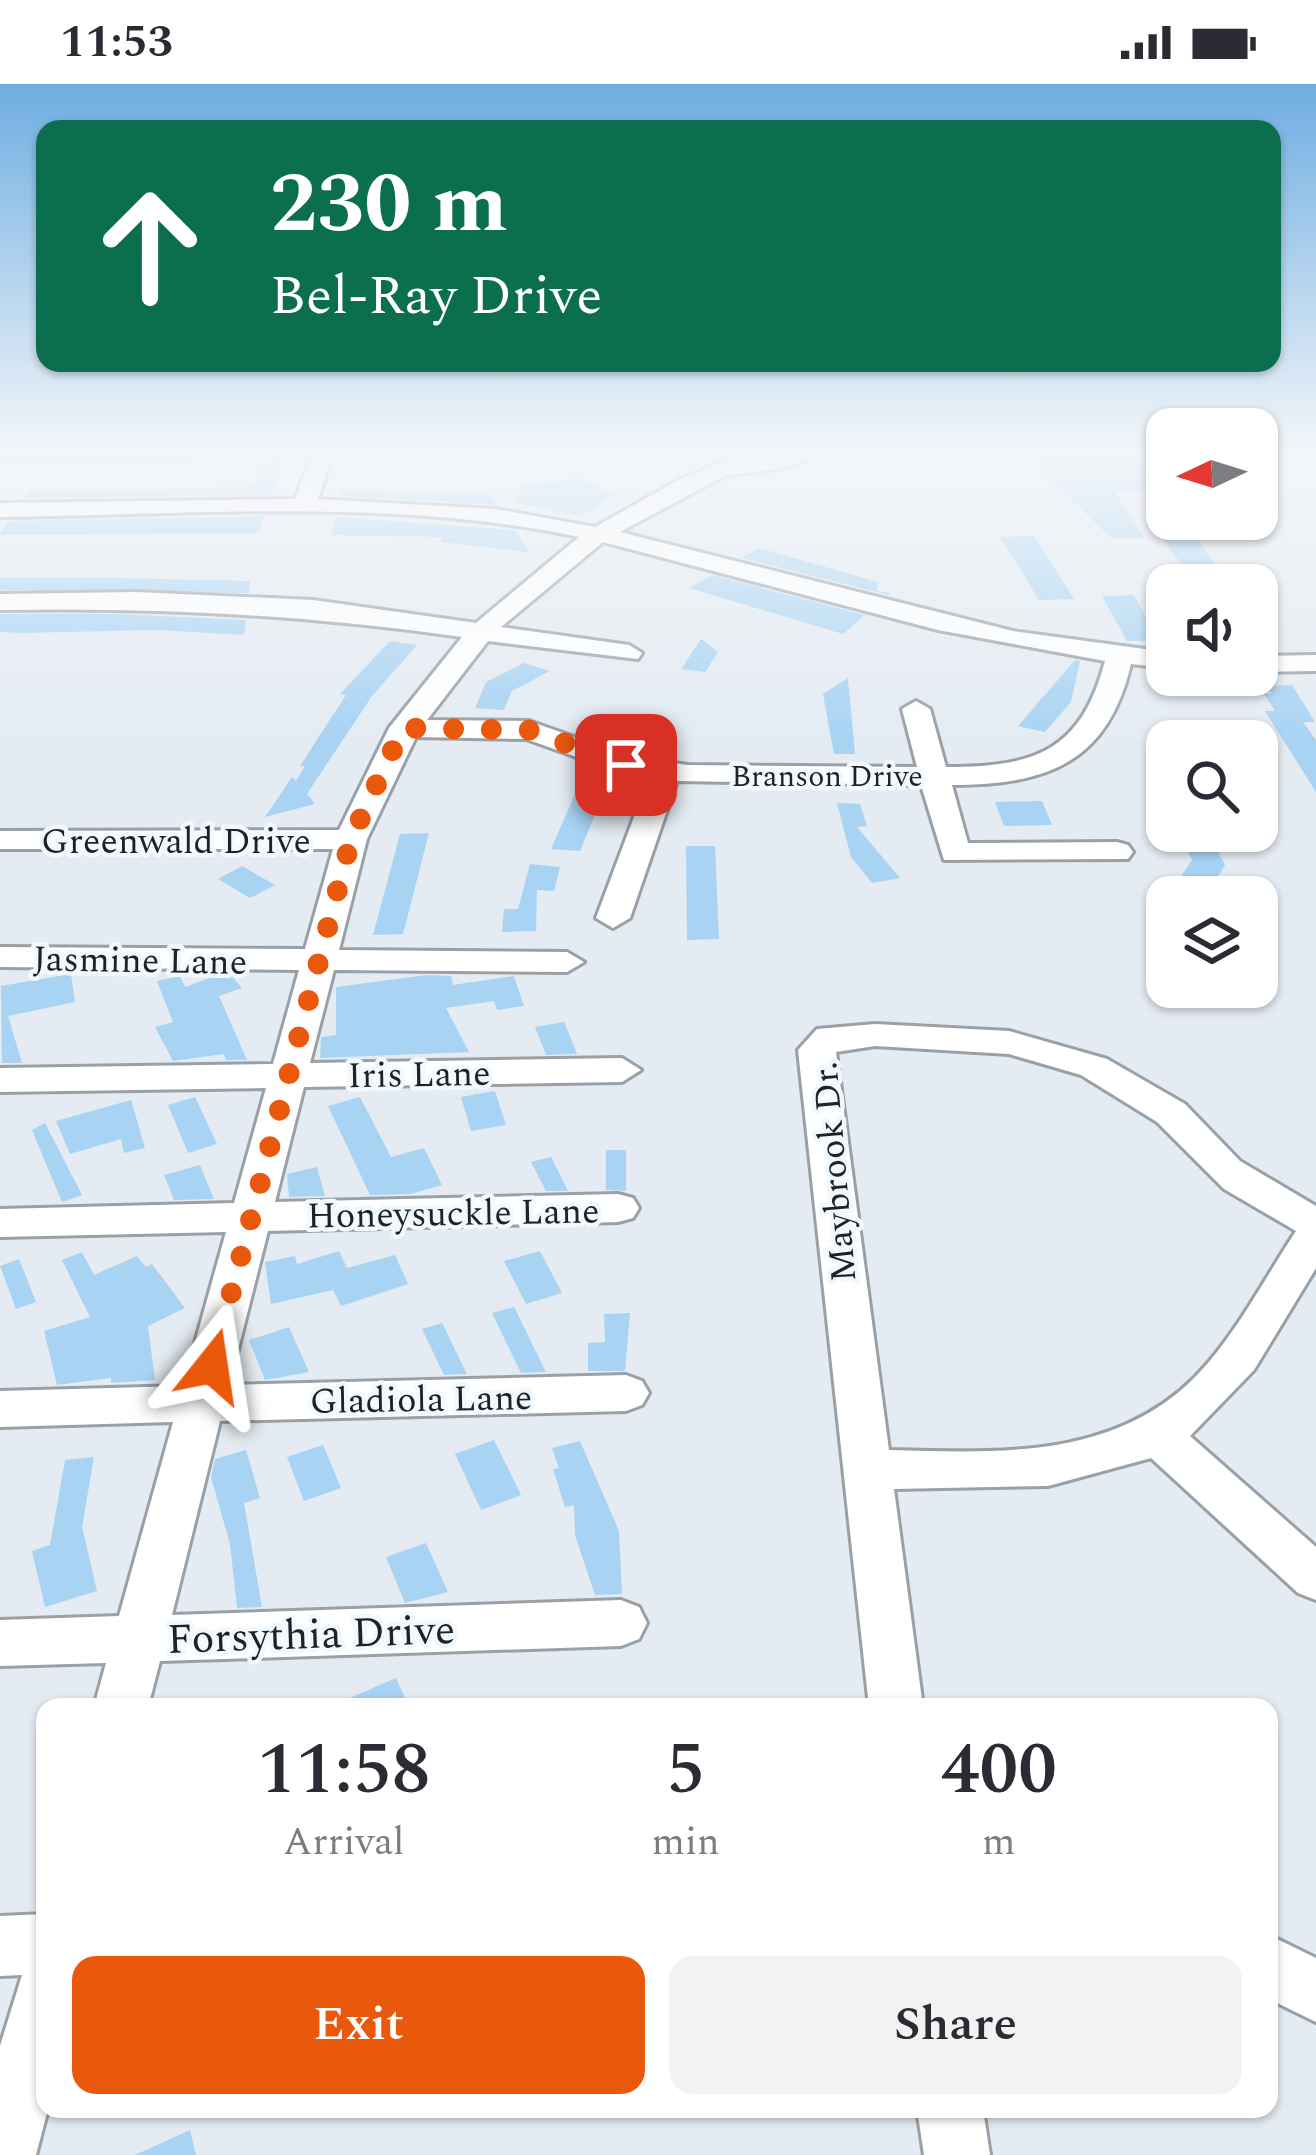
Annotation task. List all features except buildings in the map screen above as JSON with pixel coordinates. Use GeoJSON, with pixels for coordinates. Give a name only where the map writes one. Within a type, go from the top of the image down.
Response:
{"type":"FeatureCollection","features":[{"type":"Feature","properties":{"kind":"street"},"geometry":{"type":"LineString","coordinates":[[124,1698],[351,839],[403,728],[481,632],[582,548]]}},
{"type":"Feature","properties":{"kind":"street"},"geometry":{"type":"LineString","coordinates":[[649,548],[970,633],[1146,658]]}},
{"type":"Feature","properties":{"kind":"street"},"geometry":{"type":"LineString","coordinates":[[0,602],[250,604],[628,653]]}},
{"type":"Feature","properties":{"kind":"street","name":"Branson Drive"},"geometry":{"type":"LineString","coordinates":[[403,728],[529,730],[626,765],[667,772],[728,777],[935,777],[1024,768],[1080,744],[1107,707],[1120,656]]}},
{"type":"Feature","properties":{"kind":"street"},"geometry":{"type":"LineString","coordinates":[[1278,664],[1316,663]]}},
{"type":"Feature","properties":{"kind":"street"},"geometry":{"type":"LineString","coordinates":[[916,709],[955,853],[1117,852]]}},
{"type":"Feature","properties":{"kind":"street"},"geometry":{"type":"LineString","coordinates":[[613,917],[632,876],[646,808],[667,772]]}},
{"type":"Feature","properties":{"kind":"street","name":"Greenwald Drive"},"geometry":{"type":"LineString","coordinates":[[0,840],[351,839]]}},
{"type":"Feature","properties":{"kind":"street","name":"Jasmine Lane"},"geometry":{"type":"LineString","coordinates":[[0,958],[567,962]]}},
{"type":"Feature","properties":{"kind":"street","name":"Maybrook Dr."},"geometry":{"type":"LineString","coordinates":[[895,1698],[817,1050],[830,1037],[980,1036],[1037,1047],[1111,1072],[1174,1114],[1233,1174],[1316,1224]]}},
{"type":"Feature","properties":{"kind":"street","name":"Iris Lane"},"geometry":{"type":"LineString","coordinates":[[0,1080],[622,1070]]}},
{"type":"Feature","properties":{"kind":"street","name":"Honeysuckle Lane"},"geometry":{"type":"LineString","coordinates":[[0,1223],[618,1208]]}},
{"type":"Feature","properties":{"kind":"street"},"geometry":{"type":"LineString","coordinates":[[866,1469],[1048,1468],[1106,1459],[1159,1437],[1208,1395],[1246,1346],[1316,1234]]}},
{"type":"Feature","properties":{"kind":"street","name":"Gladiola Lane"},"geometry":{"type":"LineString","coordinates":[[0,1408],[626,1393]]}},
{"type":"Feature","properties":{"kind":"street"},"geometry":{"type":"LineString","coordinates":[[1159,1437],[1316,1578]]}},
{"type":"Feature","properties":{"kind":"street","name":"Forsythia Drive"},"geometry":{"type":"LineString","coordinates":[[0,1643],[621,1623]]}},
{"type":"Feature","properties":{"kind":"street"},"geometry":{"type":"LineString","coordinates":[[0,1946],[36,1944]]}},
{"type":"Feature","properties":{"kind":"street"},"geometry":{"type":"LineString","coordinates":[[1278,1971],[1316,1991]]}},
{"type":"Feature","properties":{"kind":"street"},"geometry":{"type":"LineString","coordinates":[[3,2155],[36,2030]]}},
{"type":"Feature","properties":{"kind":"street"},"geometry":{"type":"LineString","coordinates":[[951,2118],[957,2155]]}},
{"type":"Feature","properties":{"kind":"route"},"geometry":{"type":"LineString","coordinates":[[212,1366],[351,839],[403,728],[529,730],[626,765]]}}]}
